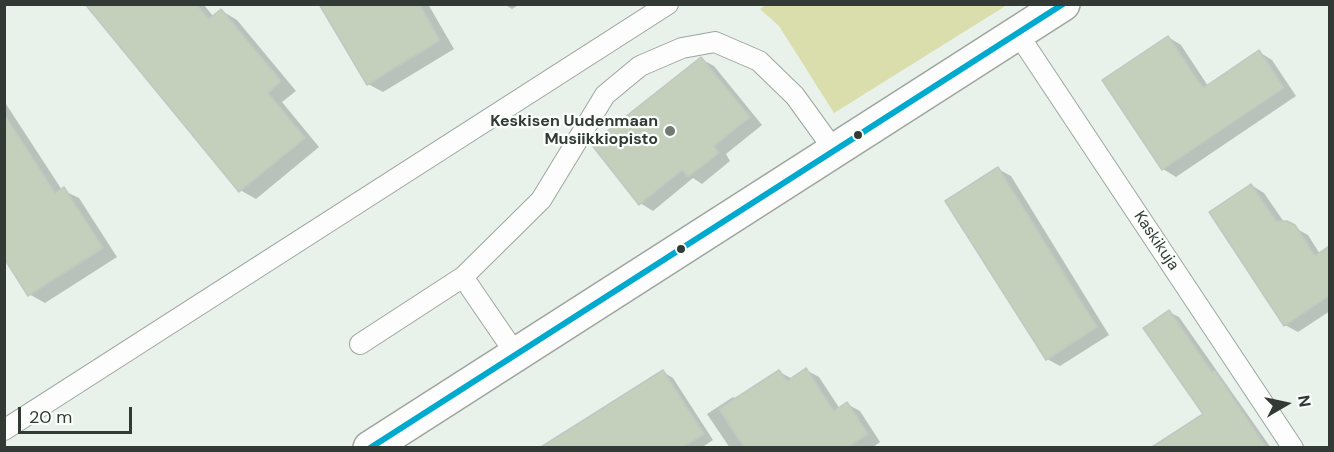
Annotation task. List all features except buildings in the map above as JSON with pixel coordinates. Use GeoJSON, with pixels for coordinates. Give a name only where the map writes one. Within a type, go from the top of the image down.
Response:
{"type":"FeatureCollection","features":[{"type":"Feature","properties":{"kind":"street"},"geometry":{"type":"LineString","coordinates":[[369,447],[1063,4]]}},
{"type":"Feature","properties":{"kind":"lane"},"geometry":{"type":"LineString","coordinates":[[4,430],[668,4]]}},
{"type":"Feature","properties":{"kind":"lane","name":"Kaskikuja"},"geometry":{"type":"LineString","coordinates":[[1018,34],[1293,447]]}},
{"type":"Feature","properties":{"kind":"lane"},"geometry":{"type":"LineString","coordinates":[[360,344],[463,278],[541,200],[605,95],[640,66],[682,48],[715,42],[759,61],[795,96],[834,150]]}},
{"type":"Feature","properties":{"kind":"lane"},"geometry":{"type":"LineString","coordinates":[[463,278],[515,353]]}},
{"type":"Feature","properties":{"kind":"green space"},"geometry":{"type":"Polygon","coordinates":[[[767,4],[1007,5],[834,113],[779,26],[760,9],[767,4]]]}},
{"type":"Feature","properties":{"kind":"transit line"},"geometry":{"type":"LineString","coordinates":[[370,448],[1063,4]]}},
{"type":"Feature","properties":{"kind":"place","name":"Keskisen Uudenmaan Musiikkiopisto"},"geometry":{"type":"Point","coordinates":[670,131]}}]}
